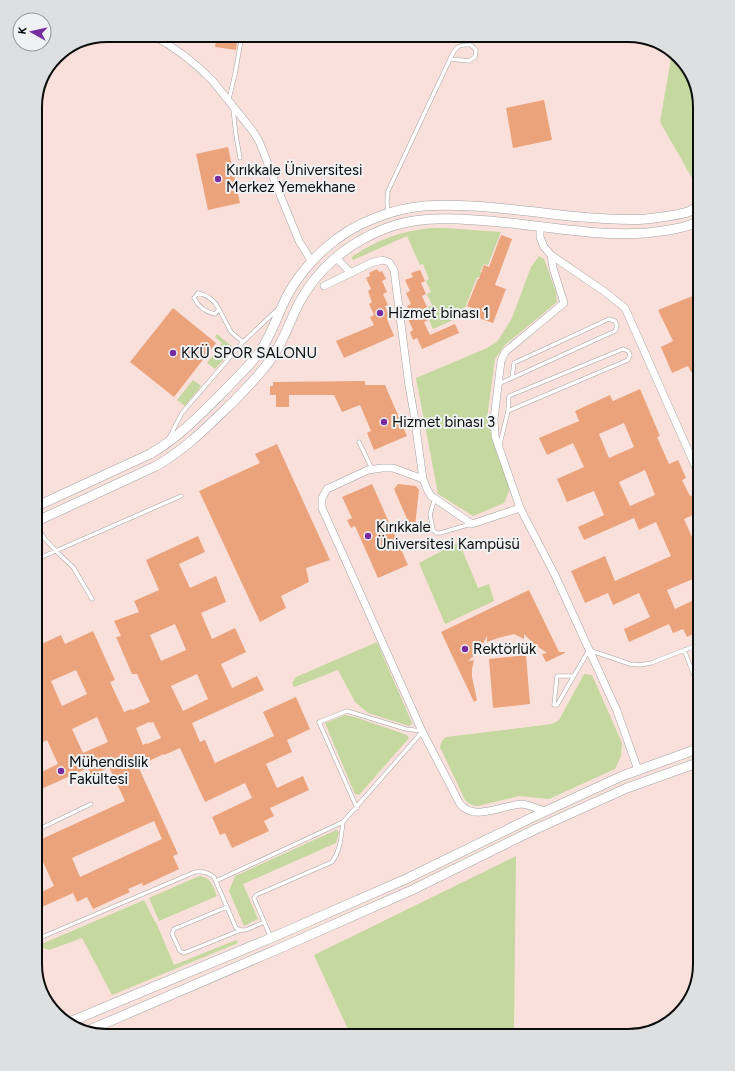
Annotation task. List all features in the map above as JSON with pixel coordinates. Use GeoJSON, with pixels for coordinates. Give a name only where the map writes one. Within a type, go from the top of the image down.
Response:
{"type":"FeatureCollection","features":[{"type":"Feature","properties":{"kind":"street"},"geometry":{"type":"LineString","coordinates":[[165,42],[197,66],[212,80],[252,130],[259,141],[299,241],[312,262]]}},
{"type":"Feature","properties":{"kind":"street"},"geometry":{"type":"LineString","coordinates":[[42,504],[150,454],[182,432],[251,363],[268,337],[296,282],[312,262],[343,235],[372,219],[412,207],[437,204],[493,207],[606,219],[637,219],[678,214],[689,212],[693,209]]}},
{"type":"Feature","properties":{"kind":"street"},"geometry":{"type":"LineString","coordinates":[[541,212],[540,237],[544,247],[551,255],[605,292],[625,308],[693,461]]}},
{"type":"Feature","properties":{"kind":"street"},"geometry":{"type":"LineString","coordinates":[[388,213],[392,226]]}},
{"type":"Feature","properties":{"kind":"street"},"geometry":{"type":"LineString","coordinates":[[42,520],[156,466],[180,452],[196,438],[266,367],[284,338],[303,296],[317,277],[344,251],[378,231],[415,220],[438,218],[492,221],[600,233],[627,234],[670,230],[693,224]]}},
{"type":"Feature","properties":{"kind":"street"},"geometry":{"type":"LineString","coordinates":[[327,248],[351,273]]}},
{"type":"Feature","properties":{"kind":"street"},"geometry":{"type":"LineString","coordinates":[[551,255],[553,268],[564,303],[505,352],[501,361],[498,384],[494,426],[495,436],[520,508],[555,575],[617,711],[643,782]]}},
{"type":"Feature","properties":{"kind":"street"},"geometry":{"type":"LineString","coordinates":[[324,286],[371,263],[382,260],[389,262],[394,270],[408,386],[414,414],[423,479],[426,489],[431,496],[472,524],[520,508]]}},
{"type":"Feature","properties":{"kind":"street"},"geometry":{"type":"LineString","coordinates":[[423,479],[397,469],[372,469],[327,489],[322,498],[322,508],[422,731],[460,804],[466,810],[474,813],[522,804],[545,811],[550,822]]}},
{"type":"Feature","properties":{"kind":"street"},"geometry":{"type":"LineString","coordinates":[[75,1020],[276,936],[406,879],[545,811],[622,776],[693,750]]}},
{"type":"Feature","properties":{"kind":"street"},"geometry":{"type":"LineString","coordinates":[[94,1028],[412,890],[550,822],[627,788],[693,764]]}},
{"type":"Feature","properties":{"kind":"street"},"geometry":{"type":"LineString","coordinates":[[276,936],[285,946]]}},
{"type":"Feature","properties":{"kind":"lane"},"geometry":{"type":"LineString","coordinates":[[240,158],[231,103],[241,42]]}},
{"type":"Feature","properties":{"kind":"lane"},"geometry":{"type":"LineString","coordinates":[[388,213],[388,191],[455,49],[463,44],[471,45],[476,50],[475,57],[469,62],[450,60]]}},
{"type":"Feature","properties":{"kind":"lane"},"geometry":{"type":"LineString","coordinates":[[219,309],[215,314],[209,313],[197,303],[194,298],[198,293],[204,294],[216,304],[219,309],[230,332],[244,342]]}},
{"type":"Feature","properties":{"kind":"lane"},"geometry":{"type":"LineString","coordinates":[[166,444],[182,413],[244,342],[284,304]]}},
{"type":"Feature","properties":{"kind":"lane"},"geometry":{"type":"LineString","coordinates":[[498,384],[512,378],[615,331],[617,326],[615,321],[609,320],[514,363],[512,378]]}},
{"type":"Feature","properties":{"kind":"lane"},"geometry":{"type":"LineString","coordinates":[[499,447],[508,411],[510,396],[623,348],[628,351],[630,355],[628,360],[508,411]]}},
{"type":"Feature","properties":{"kind":"lane"},"geometry":{"type":"LineString","coordinates":[[359,442],[372,469]]}},
{"type":"Feature","properties":{"kind":"lane"},"geometry":{"type":"LineString","coordinates":[[42,557],[181,496]]}},
{"type":"Feature","properties":{"kind":"lane"},"geometry":{"type":"LineString","coordinates":[[435,498],[430,514],[433,530],[435,532],[440,533],[472,524]]}},
{"type":"Feature","properties":{"kind":"lane"},"geometry":{"type":"LineString","coordinates":[[42,534],[55,551],[73,567],[92,599]]}},
{"type":"Feature","properties":{"kind":"lane"},"geometry":{"type":"LineString","coordinates":[[574,676],[557,676],[554,705],[557,705],[574,676],[589,650],[630,664],[638,665],[651,663],[693,647]]}},
{"type":"Feature","properties":{"kind":"lane"},"geometry":{"type":"LineString","coordinates":[[684,650],[693,672]]}},
{"type":"Feature","properties":{"kind":"lane"},"geometry":{"type":"LineString","coordinates":[[357,808],[319,722],[347,711],[406,729],[422,731]]}},
{"type":"Feature","properties":{"kind":"lane"},"geometry":{"type":"LineString","coordinates":[[216,881],[343,822],[357,808],[422,731]]}},
{"type":"Feature","properties":{"kind":"lane"},"geometry":{"type":"LineString","coordinates":[[42,828],[91,804]]}},
{"type":"Feature","properties":{"kind":"lane"},"geometry":{"type":"LineString","coordinates":[[276,936],[264,922],[254,898],[256,895],[332,862],[339,850],[343,822]]}},
{"type":"Feature","properties":{"kind":"lane"},"geometry":{"type":"LineString","coordinates":[[42,937],[200,871],[214,877],[236,928],[241,930]]}},
{"type":"Feature","properties":{"kind":"lane"},"geometry":{"type":"LineString","coordinates":[[227,906],[174,929],[172,934],[180,952],[184,953],[264,922]]}},
{"type":"Feature","properties":{"kind":"shaded area","name":"Kırıkkale Üniversitesi Kampüsü"},"geometry":{"type":"Polygon","coordinates":[[[632,42],[653,47],[668,55],[680,67],[691,90],[693,107],[693,964],[691,981],[688,989],[680,1004],[668,1016],[645,1027],[628,1029],[103,1029],[86,1026],[78,1022],[55,1004],[44,981],[42,964],[42,103],[44,90],[55,67],[64,58],[86,45],[99,43],[632,42]]]}},
{"type":"Feature","properties":{"kind":"green space"},"geometry":{"type":"Polygon","coordinates":[[[671,58],[680,67],[691,90],[693,107],[693,180],[660,122],[671,58]]]}},
{"type":"Feature","properties":{"kind":"green space"},"geometry":{"type":"Polygon","coordinates":[[[431,228],[501,232],[488,265],[484,264],[480,272],[485,274],[483,279],[477,277],[462,316],[433,329],[429,320],[433,318],[428,307],[432,305],[427,294],[431,292],[426,281],[429,279],[423,264],[420,265],[407,236],[353,260],[352,257],[379,241],[389,237],[410,231],[431,228]]]}},
{"type":"Feature","properties":{"kind":"green space"},"geometry":{"type":"Polygon","coordinates":[[[539,256],[544,259],[556,292],[557,302],[505,345],[495,359],[487,419],[509,491],[504,503],[473,516],[438,494],[416,378],[485,349],[497,342],[512,318],[531,267],[539,256]]]}},
{"type":"Feature","properties":{"kind":"green space"},"geometry":{"type":"Polygon","coordinates":[[[217,334],[234,348],[215,369],[207,363],[222,343],[215,337],[217,334]]]}},
{"type":"Feature","properties":{"kind":"green space"},"geometry":{"type":"Polygon","coordinates":[[[193,380],[201,386],[185,406],[177,400],[193,380]]]}},
{"type":"Feature","properties":{"kind":"green space"},"geometry":{"type":"Polygon","coordinates":[[[459,542],[478,588],[489,584],[494,601],[445,624],[419,563],[459,542]]]}},
{"type":"Feature","properties":{"kind":"green space"},"geometry":{"type":"Polygon","coordinates":[[[377,642],[412,723],[411,725],[409,726],[368,713],[355,702],[338,670],[294,687],[292,683],[296,677],[377,642]]]}},
{"type":"Feature","properties":{"kind":"green space"},"geometry":{"type":"Polygon","coordinates":[[[584,674],[592,675],[622,743],[621,756],[615,769],[549,799],[519,796],[478,806],[470,804],[465,800],[440,747],[442,741],[446,737],[552,724],[559,720],[584,674]]]}},
{"type":"Feature","properties":{"kind":"green space"},"geometry":{"type":"Polygon","coordinates":[[[345,715],[407,735],[409,738],[359,795],[355,794],[325,723],[345,715]]]}},
{"type":"Feature","properties":{"kind":"green space"},"geometry":{"type":"Polygon","coordinates":[[[336,830],[339,832],[336,843],[243,884],[258,919],[244,926],[229,891],[235,876],[336,830]]]}},
{"type":"Feature","properties":{"kind":"green space"},"geometry":{"type":"Polygon","coordinates":[[[516,856],[514,1029],[348,1029],[314,955],[516,856]]]}},
{"type":"Feature","properties":{"kind":"green space"},"geometry":{"type":"Polygon","coordinates":[[[200,876],[210,881],[217,896],[159,921],[149,898],[200,876]]]}},
{"type":"Feature","properties":{"kind":"green space"},"geometry":{"type":"Polygon","coordinates":[[[144,900],[156,922],[174,965],[236,940],[238,943],[112,995],[82,938],[49,950],[42,948],[42,944],[144,900]]]}},
{"type":"Feature","properties":{"kind":"building"},"geometry":{"type":"Polygon","coordinates":[[[216,42],[237,42],[236,50],[215,47],[216,42]]]}},
{"type":"Feature","properties":{"kind":"building"},"geometry":{"type":"Polygon","coordinates":[[[544,100],[552,140],[513,148],[506,108],[544,100]]]}},
{"type":"Feature","properties":{"kind":"building","name":"Kırıkkale Üniversitesi Merkez Yemekhane"},"geometry":{"type":"Polygon","coordinates":[[[228,147],[240,203],[208,210],[196,154],[228,147]]]}},
{"type":"Feature","properties":{"kind":"building"},"geometry":{"type":"Polygon","coordinates":[[[501,235],[512,239],[495,285],[506,289],[493,323],[473,316],[475,309],[467,306],[484,265],[489,267],[501,235]]]}},
{"type":"Feature","properties":{"kind":"building","name":"Hizmet binası 1"},"geometry":{"type":"Polygon","coordinates":[[[377,269],[379,272],[382,271],[386,279],[382,281],[387,292],[383,294],[388,305],[385,306],[390,318],[387,319],[394,336],[344,358],[336,341],[374,325],[370,317],[374,315],[369,304],[372,302],[368,291],[371,289],[366,278],[370,276],[369,273],[377,269]]]}},
{"type":"Feature","properties":{"kind":"building"},"geometry":{"type":"Polygon","coordinates":[[[420,270],[425,281],[421,283],[426,294],[422,296],[427,307],[423,309],[428,320],[424,322],[430,335],[455,324],[459,333],[422,349],[417,338],[413,340],[410,332],[413,330],[408,319],[412,317],[407,306],[411,304],[406,293],[410,291],[405,280],[413,277],[411,273],[420,270]]]}},
{"type":"Feature","properties":{"kind":"building"},"geometry":{"type":"Polygon","coordinates":[[[693,296],[693,372],[691,372],[688,366],[672,373],[661,347],[673,341],[658,310],[693,296]]]}},
{"type":"Feature","properties":{"kind":"building","name":"KKÜ SPOR SALONU"},"geometry":{"type":"Polygon","coordinates":[[[173,308],[216,343],[174,397],[130,362],[173,308]]]}},
{"type":"Feature","properties":{"kind":"building","name":"Hizmet binası 3"},"geometry":{"type":"Polygon","coordinates":[[[365,381],[365,385],[385,385],[407,436],[374,450],[367,433],[371,431],[360,405],[342,412],[334,395],[289,395],[289,407],[276,407],[276,395],[270,395],[270,386],[273,386],[273,382],[365,381]]]}},
{"type":"Feature","properties":{"kind":"building"},"geometry":{"type":"Polygon","coordinates":[[[640,389],[660,436],[657,437],[669,464],[678,460],[686,478],[682,480],[690,496],[693,495],[693,515],[684,519],[693,539],[693,579],[667,590],[675,609],[693,600],[693,634],[687,637],[683,629],[673,633],[669,624],[629,642],[624,629],[650,617],[639,593],[613,605],[608,593],[585,603],[571,571],[605,556],[615,581],[671,556],[656,522],[639,530],[634,518],[584,540],[578,527],[604,515],[594,491],[567,502],[557,479],[584,467],[573,443],[547,455],[539,438],[579,421],[575,411],[610,395],[613,401],[640,389]],[[624,423],[599,434],[609,458],[634,447],[624,423]],[[645,470],[619,482],[630,506],[655,495],[645,470]]]}},
{"type":"Feature","properties":{"kind":"building"},"geometry":{"type":"Polygon","coordinates":[[[277,444],[330,560],[306,568],[309,582],[281,596],[286,608],[260,622],[199,491],[260,463],[255,454],[277,444]]]}},
{"type":"Feature","properties":{"kind":"building"},"geometry":{"type":"Polygon","coordinates":[[[372,484],[408,565],[378,578],[355,526],[351,528],[347,520],[352,518],[342,497],[372,484]]]}},
{"type":"Feature","properties":{"kind":"building"},"geometry":{"type":"Polygon","coordinates":[[[398,484],[416,486],[419,490],[414,535],[394,489],[398,484]]]}},
{"type":"Feature","properties":{"kind":"building"},"geometry":{"type":"Polygon","coordinates":[[[198,536],[205,552],[179,564],[190,588],[216,576],[226,602],[201,613],[212,639],[235,628],[246,652],[221,664],[232,688],[257,676],[264,690],[192,723],[200,742],[205,740],[215,763],[274,736],[263,712],[296,697],[310,729],[287,740],[292,752],[266,764],[277,788],[303,776],[309,790],[270,808],[274,816],[264,821],[269,831],[232,848],[225,833],[220,835],[212,817],[252,798],[245,783],[205,802],[180,748],[164,754],[138,766],[178,854],[173,856],[179,869],[143,886],[142,883],[128,889],[130,892],[93,909],[87,897],[77,902],[73,893],[42,907],[42,892],[54,886],[42,862],[42,839],[125,801],[109,767],[92,776],[88,768],[42,789],[42,772],[58,764],[47,740],[42,742],[42,644],[61,635],[65,644],[93,631],[115,680],[110,682],[124,712],[150,702],[137,674],[132,674],[116,637],[121,636],[114,621],[139,612],[134,601],[159,590],[146,560],[198,536]],[[175,624],[150,635],[161,661],[186,650],[175,624]],[[76,670],[51,681],[62,706],[87,694],[76,670]],[[197,674],[171,686],[183,711],[208,699],[197,674]],[[97,717],[72,729],[83,753],[108,742],[97,717]],[[149,722],[136,728],[143,745],[161,738],[153,722],[149,722]],[[154,821],[72,858],[80,877],[162,839],[154,821]]]}},
{"type":"Feature","properties":{"kind":"building","name":"Rektörlük"},"geometry":{"type":"Polygon","coordinates":[[[529,590],[559,652],[565,653],[546,662],[542,654],[547,653],[534,644],[524,634],[524,639],[514,634],[487,642],[487,636],[479,651],[468,661],[474,660],[472,677],[477,700],[474,702],[441,632],[529,590]]]}},
{"type":"Feature","properties":{"kind":"building"},"geometry":{"type":"Polygon","coordinates":[[[526,655],[530,704],[493,708],[489,659],[526,655]]]}},
{"type":"Feature","properties":{"kind":"place","name":"Kırıkkale Üniversitesi Merkez Yemekhane"},"geometry":{"type":"Point","coordinates":[218,179]}},
{"type":"Feature","properties":{"kind":"place","name":"Hizmet binası 1"},"geometry":{"type":"Point","coordinates":[380,313]}},
{"type":"Feature","properties":{"kind":"place","name":"KKÜ SPOR SALONU"},"geometry":{"type":"Point","coordinates":[173,353]}},
{"type":"Feature","properties":{"kind":"place","name":"Hizmet binası 3"},"geometry":{"type":"Point","coordinates":[384,422]}},
{"type":"Feature","properties":{"kind":"place","name":"Kırıkkale Üniversitesi Kampüsü"},"geometry":{"type":"Point","coordinates":[368,536]}},
{"type":"Feature","properties":{"kind":"place","name":"Rektörlük"},"geometry":{"type":"Point","coordinates":[465,649]}},
{"type":"Feature","properties":{"kind":"place","name":"Mühendislik Fakültesi"},"geometry":{"type":"Point","coordinates":[61,771]}}]}
